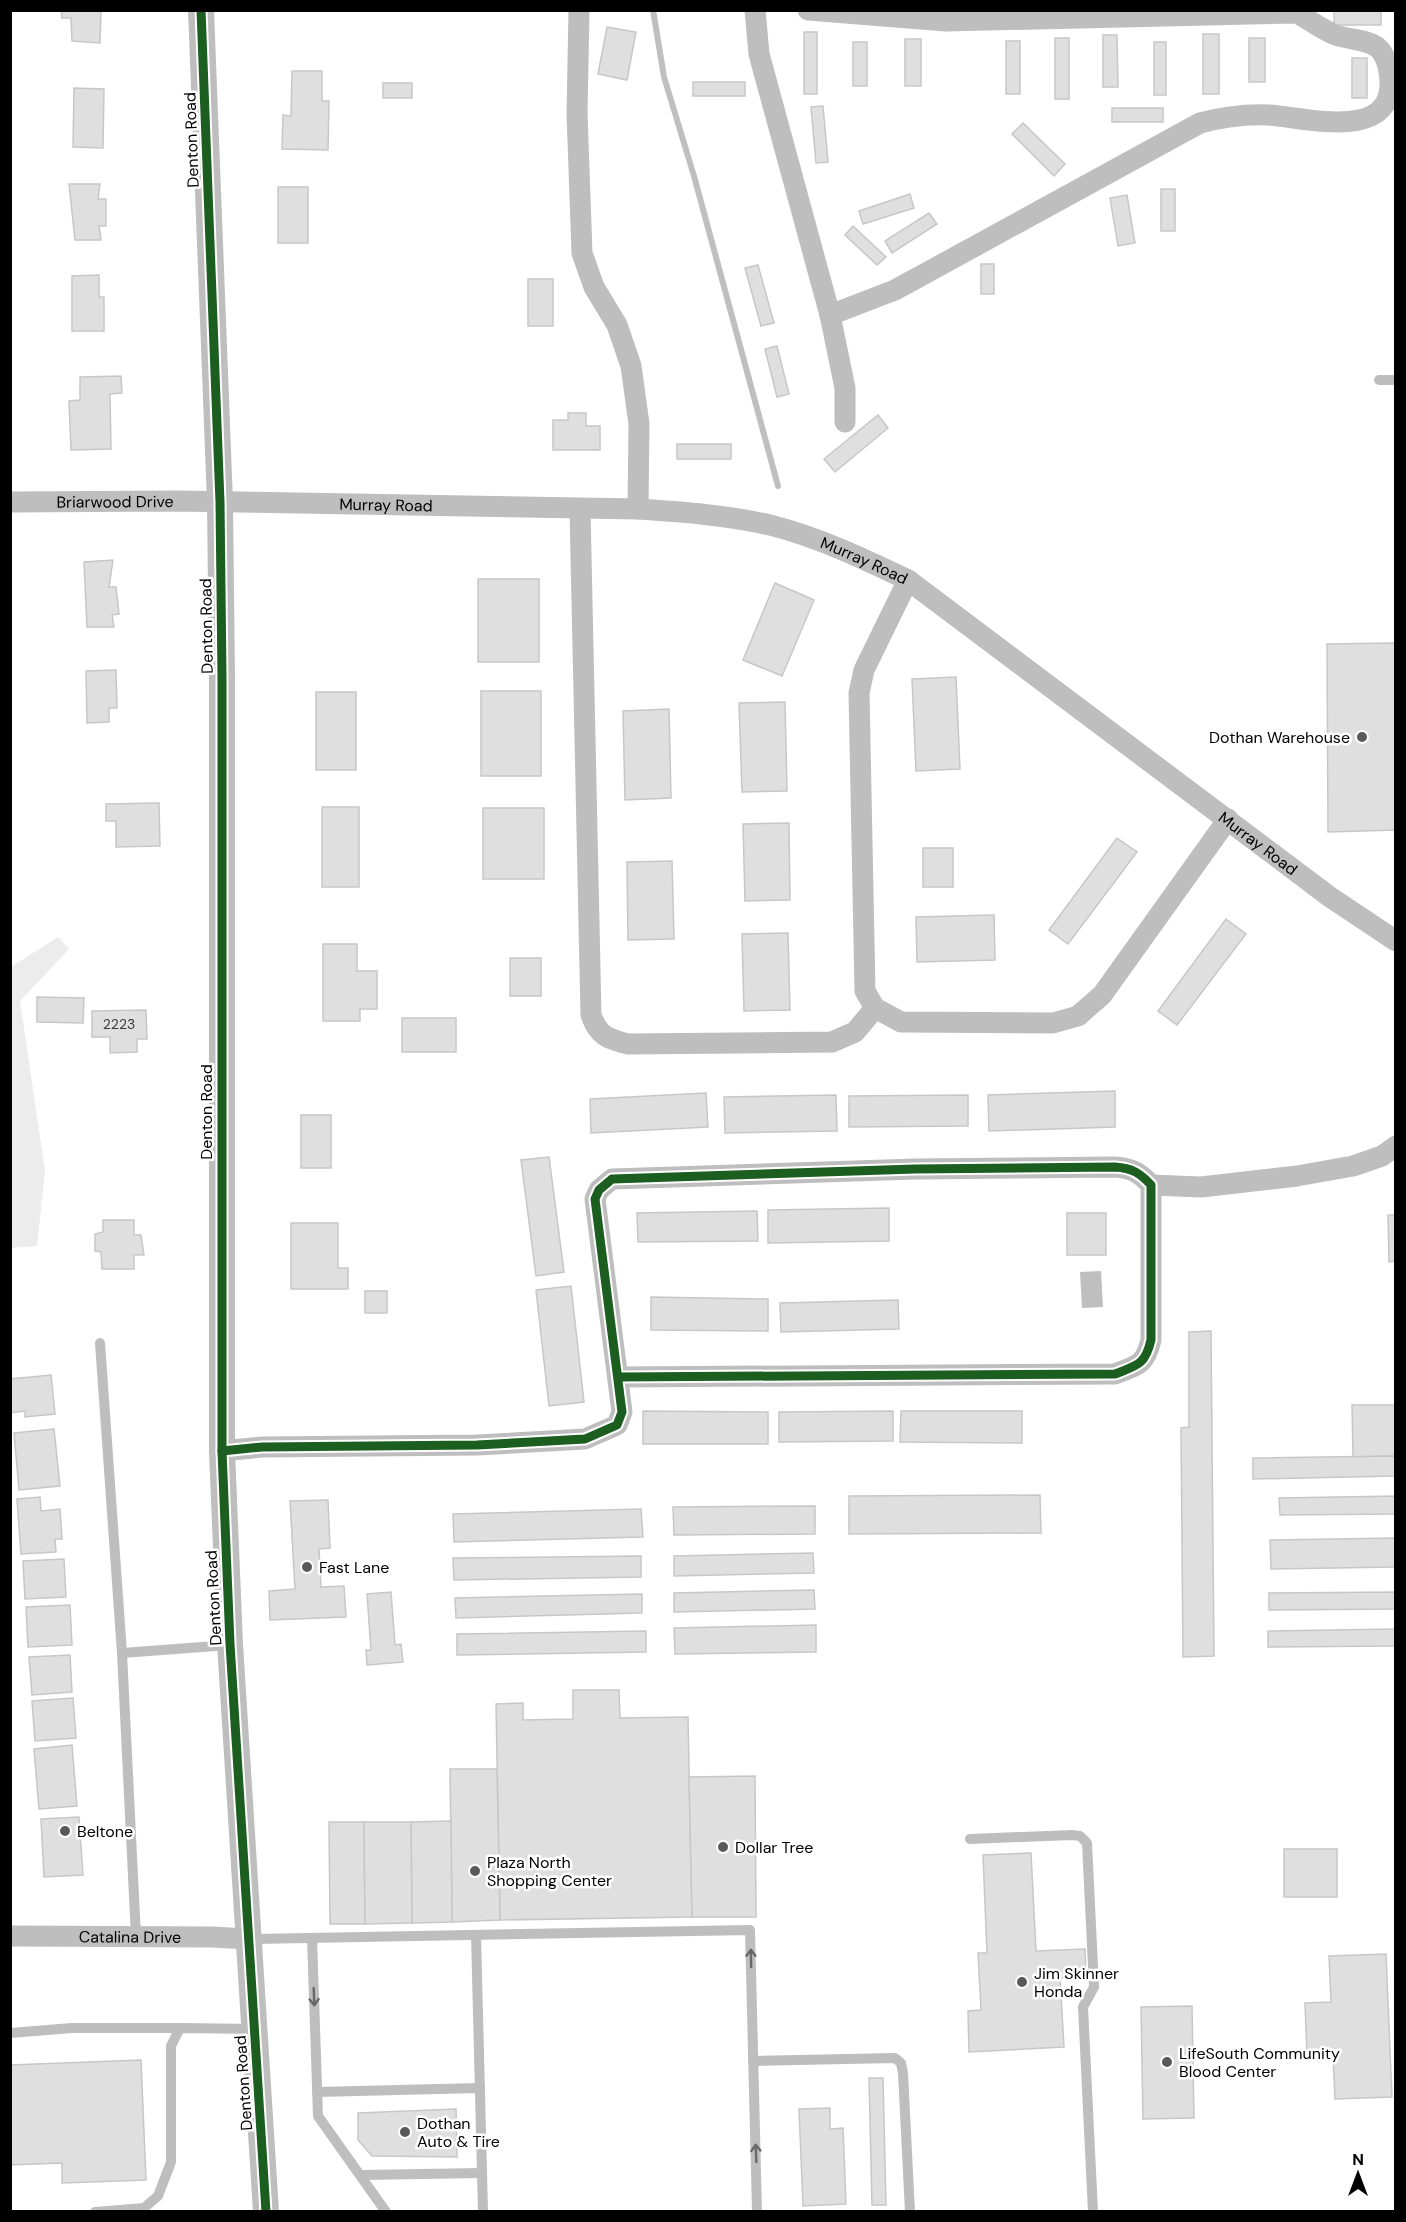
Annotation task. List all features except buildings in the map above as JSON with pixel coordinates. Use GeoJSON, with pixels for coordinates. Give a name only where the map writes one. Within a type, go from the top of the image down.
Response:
{"type":"FeatureCollection","features":[{"type":"Feature","properties":{"kind":"street","name":"Denton Road"},"geometry":{"type":"LineString","coordinates":[[201,10],[219,502],[222,677],[222,1451],[230,1644],[267,2211]]}},
{"type":"Feature","properties":{"kind":"street"},"geometry":{"type":"LineString","coordinates":[[579,10],[577,113],[582,253],[594,287],[617,325],[631,366],[639,424],[638,509]]}},
{"type":"Feature","properties":{"kind":"street"},"geometry":{"type":"LineString","coordinates":[[755,10],[759,54],[830,315],[845,388],[845,422]]}},
{"type":"Feature","properties":{"kind":"street"},"geometry":{"type":"LineString","coordinates":[[808,10],[860,12],[946,21],[1090,15],[1297,12],[1332,33],[1365,41],[1376,47],[1384,56],[1389,70],[1390,85],[1387,99],[1380,110],[1368,118],[1354,122],[1335,122],[1271,115],[1245,115],[1222,117],[1200,123],[895,290],[830,315]]}},
{"type":"Feature","properties":{"kind":"street","name":"Briarwood Drive"},"geometry":{"type":"LineString","coordinates":[[10,502],[219,502]]}},
{"type":"Feature","properties":{"kind":"street","name":"Murray Road"},"geometry":{"type":"LineString","coordinates":[[219,502],[638,509],[690,512],[771,526],[840,549],[908,580],[1330,897],[1395,941]]}},
{"type":"Feature","properties":{"kind":"street"},"geometry":{"type":"LineString","coordinates":[[580,509],[591,1015],[596,1029],[615,1041],[628,1044],[832,1042],[855,1032],[875,1008]]}},
{"type":"Feature","properties":{"kind":"street"},"geometry":{"type":"LineString","coordinates":[[908,580],[864,670],[859,693],[865,991],[875,1008],[901,1022],[1053,1023],[1077,1016],[1102,995],[1228,819]]}},
{"type":"Feature","properties":{"kind":"street"},"geometry":{"type":"LineString","coordinates":[[1151,1185],[1201,1187],[1298,1176],[1353,1166],[1382,1156],[1395,1146]]}},
{"type":"Feature","properties":{"kind":"street"},"geometry":{"type":"LineString","coordinates":[[222,1451],[262,1447],[477,1445],[585,1438],[617,1425],[622,1412],[595,1199],[599,1190],[612,1179],[915,1169],[1115,1167],[1128,1168],[1141,1174],[1151,1185],[1151,1340],[1148,1355],[1139,1365],[1115,1374],[618,1377]]}},
{"type":"Feature","properties":{"kind":"street","name":"Catalina Drive"},"geometry":{"type":"LineString","coordinates":[[10,1936],[248,1940]]}},
{"type":"Feature","properties":{"kind":"lane"},"geometry":{"type":"LineString","coordinates":[[1379,380],[1395,380]]}},
{"type":"Feature","properties":{"kind":"lane"},"geometry":{"type":"LineString","coordinates":[[100,1343],[122,1653],[136,1937]]}},
{"type":"Feature","properties":{"kind":"lane"},"geometry":{"type":"LineString","coordinates":[[122,1653],[230,1644]]}},
{"type":"Feature","properties":{"kind":"lane"},"geometry":{"type":"LineString","coordinates":[[970,1839],[1072,1835],[1080,1836],[1087,1843],[1094,1987],[1083,2007],[1093,2211]]}},
{"type":"Feature","properties":{"kind":"lane"},"geometry":{"type":"LineString","coordinates":[[248,1940],[750,1930],[757,2211]]}},
{"type":"Feature","properties":{"kind":"lane"},"geometry":{"type":"LineString","coordinates":[[476,1935],[483,2211]]}},
{"type":"Feature","properties":{"kind":"lane"},"geometry":{"type":"LineString","coordinates":[[312,1938],[318,2116],[386,2211]]}},
{"type":"Feature","properties":{"kind":"lane"},"geometry":{"type":"LineString","coordinates":[[10,2033],[72,2028],[255,2029]]}},
{"type":"Feature","properties":{"kind":"lane"},"geometry":{"type":"LineString","coordinates":[[94,2211],[144,2208],[158,2196],[171,2162],[171,2046],[180,2028],[183,2028]]}},
{"type":"Feature","properties":{"kind":"lane"},"geometry":{"type":"LineString","coordinates":[[753,2061],[895,2058],[901,2063],[910,2211]]}},
{"type":"Feature","properties":{"kind":"lane"},"geometry":{"type":"LineString","coordinates":[[317,2092],[480,2088]]}},
{"type":"Feature","properties":{"kind":"lane"},"geometry":{"type":"LineString","coordinates":[[362,2175],[482,2174]]}},
{"type":"Feature","properties":{"kind":"shaded area"},"geometry":{"type":"Polygon","coordinates":[[[58,937],[69,949],[20,1001],[45,1171],[37,1246],[11,1248],[11,967],[58,937]]]}},
{"type":"Feature","properties":{"kind":"shaded area"},"geometry":{"type":"Polygon","coordinates":[[[1101,1271],[1103,1307],[1082,1308],[1080,1272],[1101,1271]]]}},
{"type":"Feature","properties":{"kind":"waterway"},"geometry":{"type":"LineString","coordinates":[[653,10],[664,77],[694,176],[778,486]]}},
{"type":"Feature","properties":{"kind":"cycle path"},"geometry":{"type":"LineString","coordinates":[[201,10],[220,502],[222,1451],[230,1644],[266,2212]]}},
{"type":"Feature","properties":{"kind":"cycle path"},"geometry":{"type":"LineString","coordinates":[[222,1451],[262,1447],[477,1445],[585,1439],[617,1425],[622,1412],[595,1199],[599,1190],[612,1179],[915,1169],[1115,1167],[1135,1172],[1151,1185],[1151,1340],[1146,1355],[1139,1363],[1115,1374],[618,1377]]}},
{"type":"Feature","properties":{"kind":"place","name":"Dothan Warehouse"},"geometry":{"type":"Point","coordinates":[1362,737]}},
{"type":"Feature","properties":{"kind":"place","name":"Fast Lane"},"geometry":{"type":"Point","coordinates":[307,1567]}},
{"type":"Feature","properties":{"kind":"place","name":"Beltone"},"geometry":{"type":"Point","coordinates":[65,1831]}},
{"type":"Feature","properties":{"kind":"place","name":"Dollar Tree"},"geometry":{"type":"Point","coordinates":[723,1847]}},
{"type":"Feature","properties":{"kind":"place","name":"Plaza North Shopping Center"},"geometry":{"type":"Point","coordinates":[475,1871]}},
{"type":"Feature","properties":{"kind":"place","name":"Jim Skinner Honda"},"geometry":{"type":"Point","coordinates":[1022,1982]}},
{"type":"Feature","properties":{"kind":"place","name":"LifeSouth Community Blood Center"},"geometry":{"type":"Point","coordinates":[1167,2062]}},
{"type":"Feature","properties":{"kind":"place","name":"Dothan Auto & Tire"},"geometry":{"type":"Point","coordinates":[405,2132]}}]}
